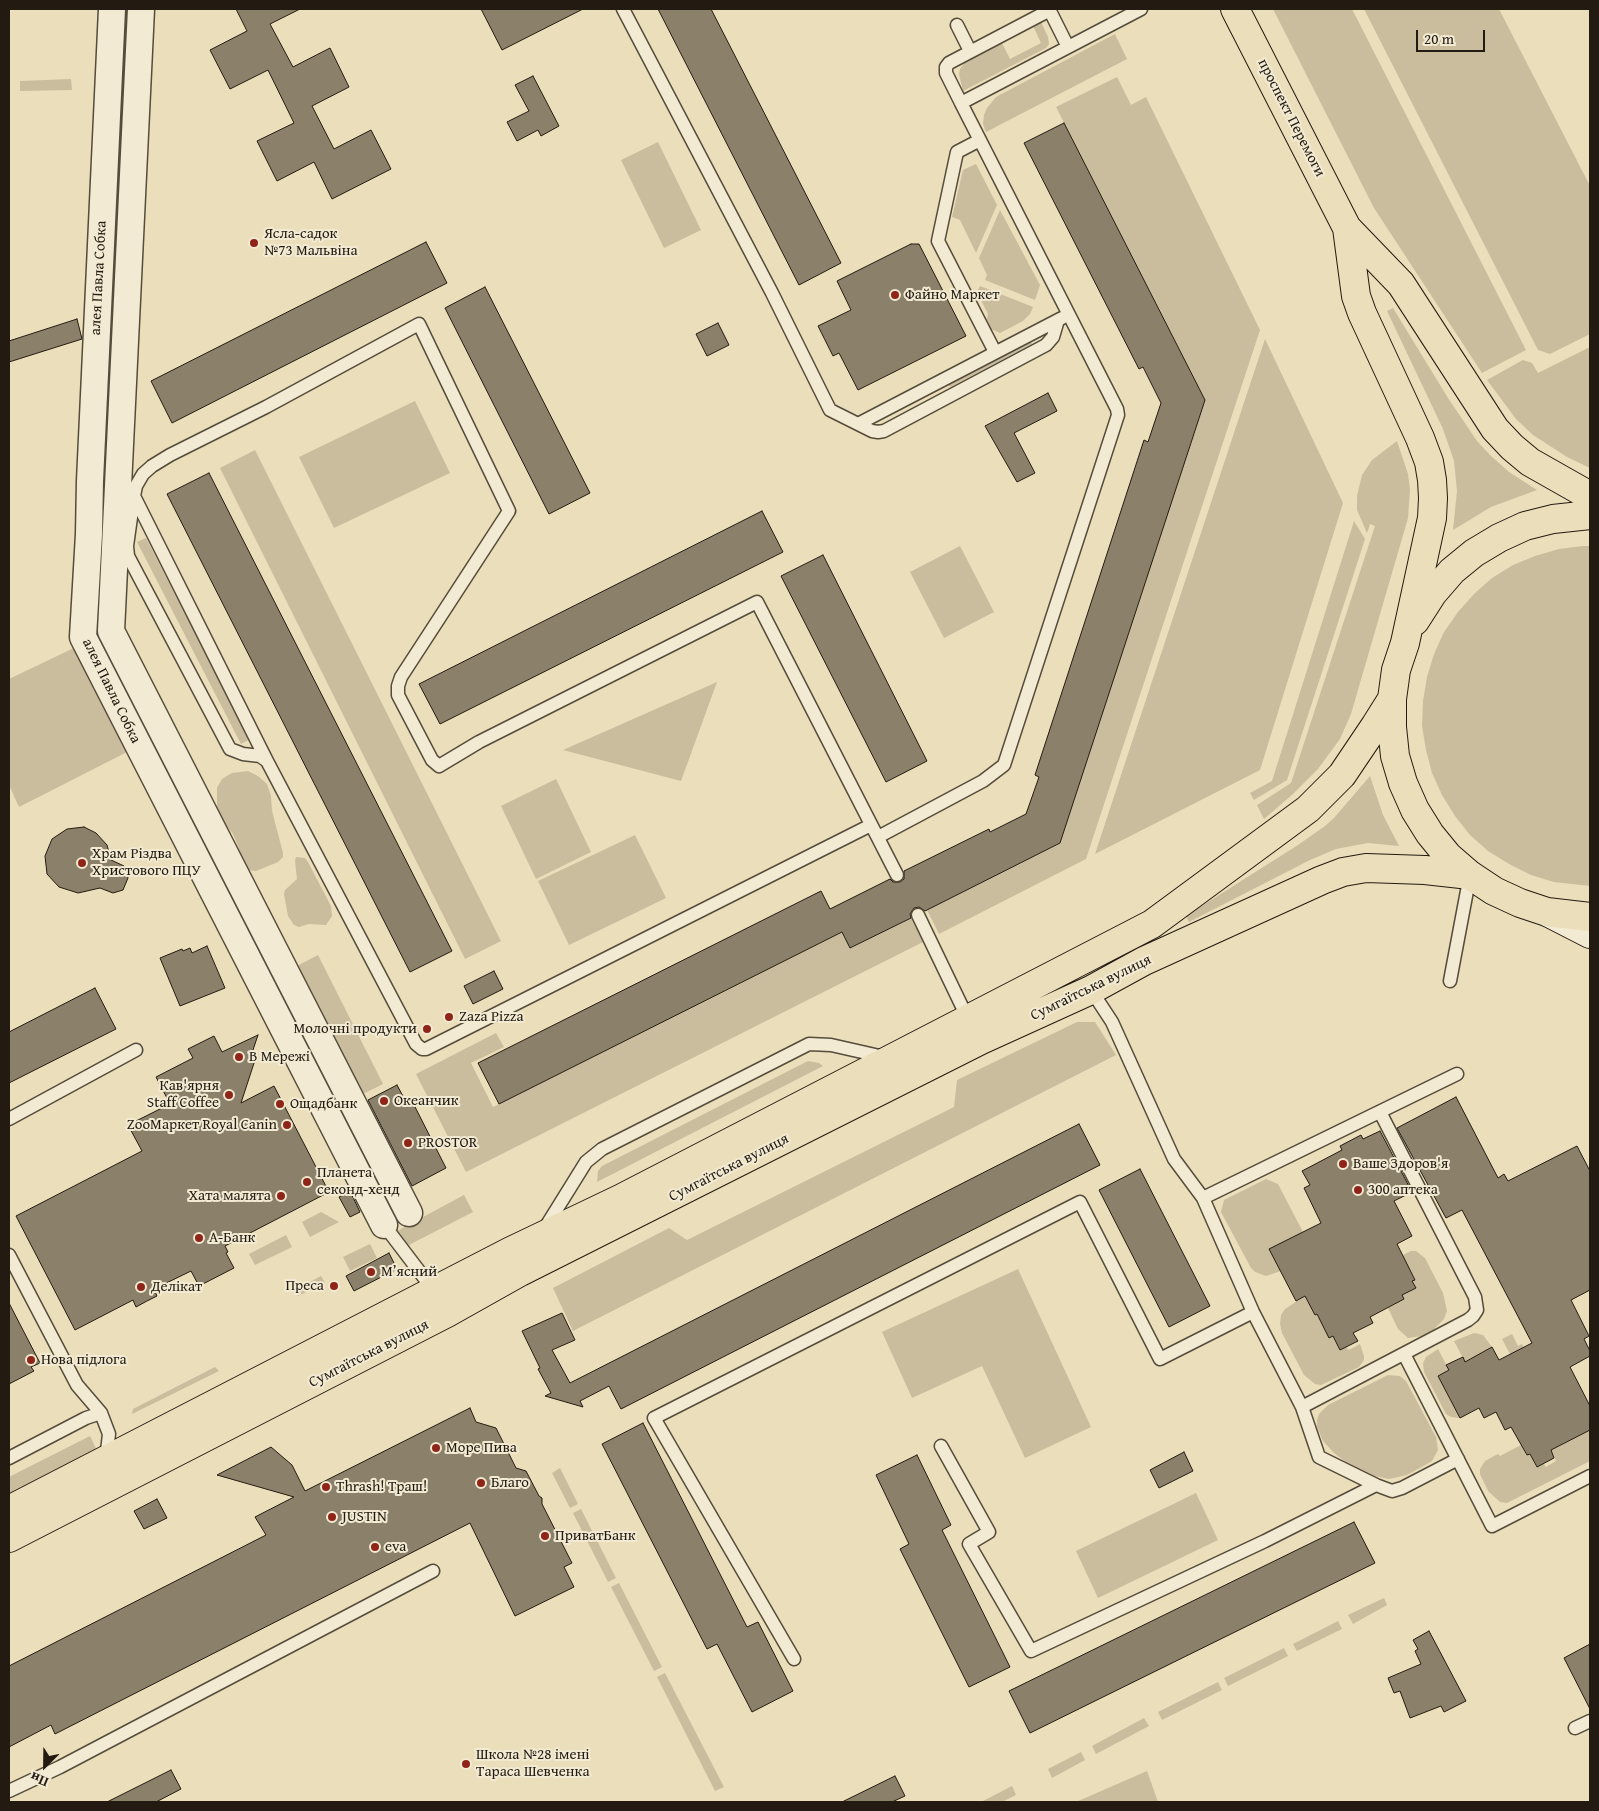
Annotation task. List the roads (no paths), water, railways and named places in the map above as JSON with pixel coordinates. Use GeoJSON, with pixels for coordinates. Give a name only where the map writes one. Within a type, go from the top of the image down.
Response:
{"type":"FeatureCollection","features":[{"type":"Feature","properties":{"kind":"main road","name":"проспект Перемоги"},"geometry":{"type":"LineString","coordinates":[[1237,10],[1347,228]]}},
{"type":"Feature","properties":{"kind":"main road"},"geometry":{"type":"LineString","coordinates":[[1347,228],[1401,284],[1478,404],[1501,435],[1530,462],[1590,496]]}},
{"type":"Feature","properties":{"kind":"main road"},"geometry":{"type":"LineString","coordinates":[[1347,228],[1356,296],[1362,313],[1420,438],[1429,462],[1432,480],[1432,518],[1405,643],[1396,670],[1392,699],[1395,756],[1403,783],[1430,834],[1448,856],[1470,875],[1502,895],[1547,912],[1590,934]]}},
{"type":"Feature","properties":{"kind":"main road"},"geometry":{"type":"LineString","coordinates":[[1405,643],[1417,617],[1433,593],[1452,571],[1474,553],[1499,538],[1525,526],[1553,519],[1590,515]]}},
{"type":"Feature","properties":{"kind":"main road","name":"Сумгаїтська вулиця"},"geometry":{"type":"LineString","coordinates":[[9,1510],[1152,924],[1207,882],[1290,825],[1325,794],[1342,775],[1392,699]]}},
{"type":"Feature","properties":{"kind":"main road","name":"Сумгаїтська вулиця"},"geometry":{"type":"LineString","coordinates":[[9,1538],[447,1313],[520,1272],[981,1040],[1091,990],[1144,961],[1322,880],[1343,872],[1366,868],[1397,868],[1470,875]]}},
{"type":"Feature","properties":{"kind":"main road"},"geometry":{"type":"LineString","coordinates":[[1547,912],[1590,917]]}},
{"type":"Feature","properties":{"kind":"street","name":"алея Павла Собка"},"geometry":{"type":"LineString","coordinates":[[112,9],[90,481],[90,534],[82,637],[384,1225]]}},
{"type":"Feature","properties":{"kind":"street","name":"алея Павла Собка"},"geometry":{"type":"LineString","coordinates":[[141,9],[111,631],[409,1213]]}},
{"type":"Feature","properties":{"kind":"lane"},"geometry":{"type":"LineString","coordinates":[[623,9],[772,293],[830,410],[872,431],[884,431],[1046,345],[1053,337],[1063,317]]}},
{"type":"Feature","properties":{"kind":"lane"},"geometry":{"type":"LineString","coordinates":[[961,103],[1141,9]]}},
{"type":"Feature","properties":{"kind":"lane"},"geometry":{"type":"LineString","coordinates":[[878,837],[983,782],[1000,770],[1006,759],[1118,416],[1118,409],[1063,317],[980,140],[948,79],[946,67],[949,62],[1049,10],[1068,47]]}},
{"type":"Feature","properties":{"kind":"lane"},"geometry":{"type":"LineString","coordinates":[[957,25],[970,51]]}},
{"type":"Feature","properties":{"kind":"lane"},"geometry":{"type":"LineString","coordinates":[[980,140],[958,152],[938,240],[995,352]]}},
{"type":"Feature","properties":{"kind":"lane"},"geometry":{"type":"LineString","coordinates":[[858,424],[1063,317]]}},
{"type":"Feature","properties":{"kind":"lane"},"geometry":{"type":"LineString","coordinates":[[267,762],[260,756],[243,754],[230,749],[128,556],[127,546],[136,486],[143,474],[152,466],[419,324],[508,511],[456,595],[401,677],[398,686],[398,695],[432,760],[439,766],[479,742],[757,602],[898,875]]}},
{"type":"Feature","properties":{"kind":"lane"},"geometry":{"type":"LineString","coordinates":[[134,496],[267,762],[416,1044],[422,1049],[426,1049],[872,825]]}},
{"type":"Feature","properties":{"kind":"lane"},"geometry":{"type":"LineString","coordinates":[[1450,981],[1470,875]]}},
{"type":"Feature","properties":{"kind":"lane"},"geometry":{"type":"LineString","coordinates":[[918,915],[968,1019]]}},
{"type":"Feature","properties":{"kind":"lane"},"geometry":{"type":"LineString","coordinates":[[1091,990],[1112,1022],[1174,1159],[1203,1198],[1253,1312],[1302,1407],[1319,1457],[1392,1491],[1402,1488],[1458,1459]]}},
{"type":"Feature","properties":{"kind":"lane"},"geometry":{"type":"LineString","coordinates":[[540,1237],[586,1162],[602,1149],[809,1044],[831,1045],[889,1058]]}},
{"type":"Feature","properties":{"kind":"lane"},"geometry":{"type":"LineString","coordinates":[[9,1119],[136,1050]]}},
{"type":"Feature","properties":{"kind":"lane"},"geometry":{"type":"LineString","coordinates":[[1203,1198],[1457,1074]]}},
{"type":"Feature","properties":{"kind":"lane"},"geometry":{"type":"LineString","coordinates":[[1302,1407],[1468,1320],[1477,1310],[1476,1297],[1380,1112]]}},
{"type":"Feature","properties":{"kind":"lane"},"geometry":{"type":"LineString","coordinates":[[794,1659],[654,1418],[1080,1202],[1160,1359],[1253,1312]]}},
{"type":"Feature","properties":{"kind":"lane"},"geometry":{"type":"LineString","coordinates":[[384,1225],[435,1292]]}},
{"type":"Feature","properties":{"kind":"lane"},"geometry":{"type":"LineString","coordinates":[[9,1255],[76,1385],[101,1413],[109,1434],[106,1460]]}},
{"type":"Feature","properties":{"kind":"lane"},"geometry":{"type":"LineString","coordinates":[[1404,1354],[1492,1526],[1590,1476]]}},
{"type":"Feature","properties":{"kind":"lane"},"geometry":{"type":"LineString","coordinates":[[9,1458],[86,1418],[101,1413]]}},
{"type":"Feature","properties":{"kind":"lane"},"geometry":{"type":"LineString","coordinates":[[941,1446],[988,1532],[969,1544],[1031,1652],[1265,1541],[1376,1485]]}},
{"type":"Feature","properties":{"kind":"lane"},"geometry":{"type":"LineString","coordinates":[[9,1791],[69,1762],[433,1571]]}},
{"type":"Feature","properties":{"kind":"lane"},"geometry":{"type":"LineString","coordinates":[[1575,1728],[1590,1721]]}},
{"type":"Feature","properties":{"kind":"place","name":"Ясла-садок №73 Мальвіна"},"geometry":{"type":"Point","coordinates":[254,243]}},
{"type":"Feature","properties":{"kind":"place","name":"Файно Маркет"},"geometry":{"type":"Point","coordinates":[895,295]}},
{"type":"Feature","properties":{"kind":"place","name":"Храм Різдва Христового ПЦУ"},"geometry":{"type":"Point","coordinates":[82,863]}},
{"type":"Feature","properties":{"kind":"place","name":"Zaza Pizza"},"geometry":{"type":"Point","coordinates":[449,1017]}},
{"type":"Feature","properties":{"kind":"place","name":"Молочні продукти"},"geometry":{"type":"Point","coordinates":[427,1029]}},
{"type":"Feature","properties":{"kind":"place","name":"В Мережі"},"geometry":{"type":"Point","coordinates":[239,1057]}},
{"type":"Feature","properties":{"kind":"place","name":"Кав'ярня Staff Coffee"},"geometry":{"type":"Point","coordinates":[229,1095]}},
{"type":"Feature","properties":{"kind":"place","name":"Океанчик"},"geometry":{"type":"Point","coordinates":[384,1101]}},
{"type":"Feature","properties":{"kind":"place","name":"Ощадбанк"},"geometry":{"type":"Point","coordinates":[280,1104]}},
{"type":"Feature","properties":{"kind":"place","name":"ZooМаркет Royal Canin"},"geometry":{"type":"Point","coordinates":[287,1125]}},
{"type":"Feature","properties":{"kind":"place","name":"PROSTOR"},"geometry":{"type":"Point","coordinates":[408,1143]}},
{"type":"Feature","properties":{"kind":"place","name":"Ваше Здоров'я"},"geometry":{"type":"Point","coordinates":[1343,1164]}},
{"type":"Feature","properties":{"kind":"place","name":"Планета секонд-хенд"},"geometry":{"type":"Point","coordinates":[307,1182]}},
{"type":"Feature","properties":{"kind":"place","name":"300 аптека"},"geometry":{"type":"Point","coordinates":[1358,1190]}},
{"type":"Feature","properties":{"kind":"place","name":"Хата малята"},"geometry":{"type":"Point","coordinates":[281,1196]}},
{"type":"Feature","properties":{"kind":"place","name":"А-Банк"},"geometry":{"type":"Point","coordinates":[199,1238]}},
{"type":"Feature","properties":{"kind":"place","name":"М’ясний"},"geometry":{"type":"Point","coordinates":[371,1272]}},
{"type":"Feature","properties":{"kind":"place","name":"Преса"},"geometry":{"type":"Point","coordinates":[334,1286]}},
{"type":"Feature","properties":{"kind":"place","name":"Делікат"},"geometry":{"type":"Point","coordinates":[141,1287]}},
{"type":"Feature","properties":{"kind":"place","name":"Нова підлога"},"geometry":{"type":"Point","coordinates":[31,1360]}},
{"type":"Feature","properties":{"kind":"place","name":"Море Пива"},"geometry":{"type":"Point","coordinates":[436,1448]}},
{"type":"Feature","properties":{"kind":"place","name":"Благо"},"geometry":{"type":"Point","coordinates":[481,1483]}},
{"type":"Feature","properties":{"kind":"place","name":"Thrash! Траш!"},"geometry":{"type":"Point","coordinates":[326,1487]}},
{"type":"Feature","properties":{"kind":"place","name":"JUSTIN"},"geometry":{"type":"Point","coordinates":[332,1517]}},
{"type":"Feature","properties":{"kind":"place","name":"ПриватБанк"},"geometry":{"type":"Point","coordinates":[545,1536]}},
{"type":"Feature","properties":{"kind":"place","name":"eva"},"geometry":{"type":"Point","coordinates":[375,1547]}},
{"type":"Feature","properties":{"kind":"place","name":"Школа №28 імені Тараса Шевченка"},"geometry":{"type":"Point","coordinates":[466,1764]}}]}
